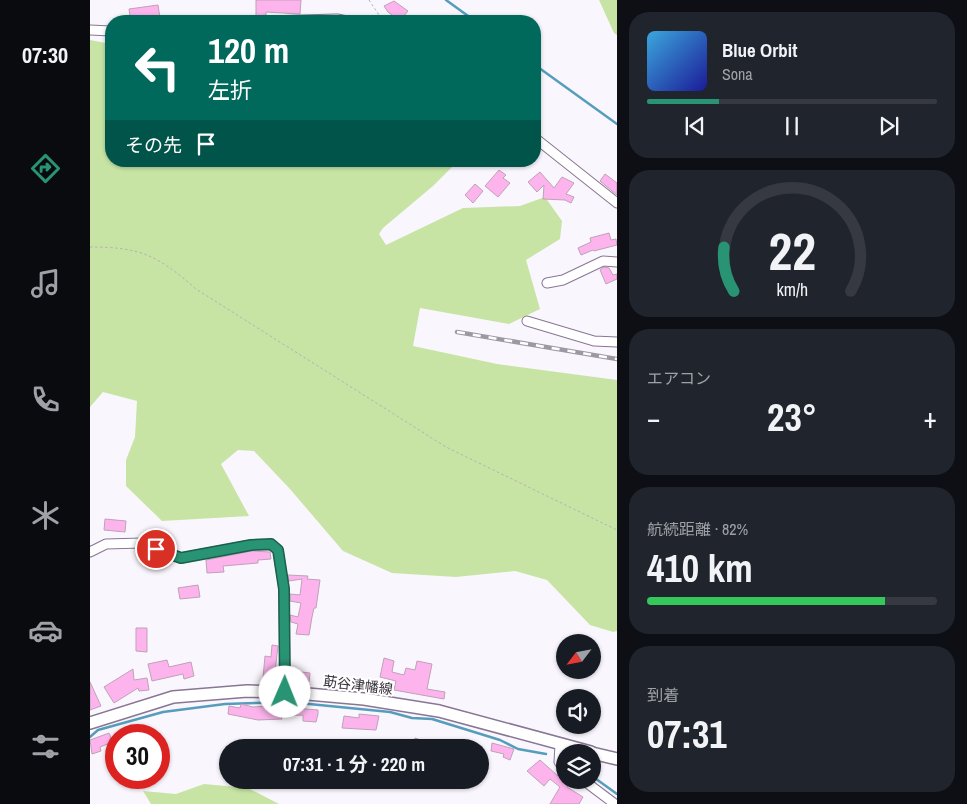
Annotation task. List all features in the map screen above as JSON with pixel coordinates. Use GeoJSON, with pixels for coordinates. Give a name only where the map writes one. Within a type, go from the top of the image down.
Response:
{"type":"FeatureCollection","features":[{"type":"Feature","properties":{"kind":"main road","name":"莇谷津幡線"},"geometry":{"type":"LineString","coordinates":[[90,722],[173,697],[247,691],[285,692],[364,699],[439,711],[556,744]]}},
{"type":"Feature","properties":{"kind":"main road","name":"莇谷津幡線"},"geometry":{"type":"LineString","coordinates":[[601,755],[617,759]]}},
{"type":"Feature","properties":{"kind":"street"},"geometry":{"type":"LineString","coordinates":[[90,30],[105,31]]}},
{"type":"Feature","properties":{"kind":"street"},"geometry":{"type":"LineString","coordinates":[[541,143],[617,203]]}},
{"type":"Feature","properties":{"kind":"street"},"geometry":{"type":"LineString","coordinates":[[547,283],[568,278],[603,261],[617,262]]}},
{"type":"Feature","properties":{"kind":"street"},"geometry":{"type":"LineString","coordinates":[[527,321],[594,341],[617,342]]}},
{"type":"Feature","properties":{"kind":"street"},"geometry":{"type":"LineString","coordinates":[[90,552],[106,544],[142,543],[181,558],[251,545],[271,544],[278,550],[284,589],[285,692]]}},
{"type":"Feature","properties":{"kind":"street"},"geometry":{"type":"LineString","coordinates":[[595,789],[615,804]]}},
{"type":"Feature","properties":{"kind":"path"},"geometry":{"type":"LineString","coordinates":[[369,0],[379,15]]}},
{"type":"Feature","properties":{"kind":"path"},"geometry":{"type":"LineString","coordinates":[[90,247],[108,247],[143,252],[159,259],[196,289],[446,447],[617,530]]}},
{"type":"Feature","properties":{"kind":"green space"},"geometry":{"type":"Polygon","coordinates":[[[599,0],[617,0],[617,35],[614,33],[599,0]]]}},
{"type":"Feature","properties":{"kind":"green space"},"geometry":{"type":"Polygon","coordinates":[[[90,40],[105,43],[105,167],[452,167],[433,186],[383,228],[379,234],[386,245],[463,208],[520,206],[545,197],[562,221],[560,239],[526,260],[540,309],[509,324],[420,308],[413,346],[497,364],[617,380],[617,631],[613,632],[590,625],[547,580],[515,571],[456,577],[392,573],[343,551],[290,489],[254,451],[238,450],[221,464],[249,516],[162,521],[126,486],[126,460],[135,437],[137,401],[103,392],[90,407],[90,40]]]}},
{"type":"Feature","properties":{"kind":"green space"},"geometry":{"type":"Polygon","coordinates":[[[204,784],[219,785],[219,789],[250,789],[279,804],[151,804],[143,791],[176,794],[204,784]]]}},
{"type":"Feature","properties":{"kind":"building"},"geometry":{"type":"Polygon","coordinates":[[[256,0],[301,0],[300,14],[266,12],[266,15],[256,15],[256,0]]]}},
{"type":"Feature","properties":{"kind":"building"},"geometry":{"type":"Polygon","coordinates":[[[394,1],[408,11],[405,15],[392,15],[384,6],[394,1]]]}},
{"type":"Feature","properties":{"kind":"building"},"geometry":{"type":"Polygon","coordinates":[[[158,5],[160,15],[130,15],[129,9],[158,5]]]}},
{"type":"Feature","properties":{"kind":"building"},"geometry":{"type":"Polygon","coordinates":[[[499,170],[506,175],[503,178],[510,183],[498,197],[485,186],[499,170]]]}},
{"type":"Feature","properties":{"kind":"building"},"geometry":{"type":"Polygon","coordinates":[[[540,172],[554,188],[562,177],[574,183],[566,194],[574,197],[571,203],[565,200],[543,199],[544,185],[537,192],[528,182],[540,172]]]}},
{"type":"Feature","properties":{"kind":"building"},"geometry":{"type":"Polygon","coordinates":[[[605,174],[617,183],[617,195],[600,181],[605,174]]]}},
{"type":"Feature","properties":{"kind":"building"},"geometry":{"type":"Polygon","coordinates":[[[475,184],[483,191],[473,203],[465,195],[475,184]]]}},
{"type":"Feature","properties":{"kind":"building"},"geometry":{"type":"Polygon","coordinates":[[[609,233],[611,240],[616,239],[617,245],[593,250],[581,255],[578,248],[591,242],[590,238],[609,233]]]}},
{"type":"Feature","properties":{"kind":"building"},"geometry":{"type":"Polygon","coordinates":[[[604,267],[609,268],[613,275],[617,274],[617,279],[606,284],[600,270],[604,267]]]}},
{"type":"Feature","properties":{"kind":"building"},"geometry":{"type":"Polygon","coordinates":[[[105,519],[126,521],[125,532],[104,530],[105,519]]]}},
{"type":"Feature","properties":{"kind":"building"},"geometry":{"type":"Polygon","coordinates":[[[252,551],[270,552],[271,559],[258,560],[258,563],[223,566],[224,572],[207,573],[206,560],[252,551]]]}},
{"type":"Feature","properties":{"kind":"building"},"geometry":{"type":"Polygon","coordinates":[[[288,575],[308,576],[307,579],[320,580],[316,608],[314,608],[309,635],[296,634],[298,624],[291,622],[290,615],[298,617],[301,603],[290,601],[290,594],[300,595],[302,579],[289,581],[288,575]]]}},
{"type":"Feature","properties":{"kind":"building"},"geometry":{"type":"Polygon","coordinates":[[[198,585],[200,597],[180,599],[178,588],[198,585]]]}},
{"type":"Feature","properties":{"kind":"building"},"geometry":{"type":"Polygon","coordinates":[[[136,628],[147,628],[147,652],[136,651],[136,628]]]}},
{"type":"Feature","properties":{"kind":"building"},"geometry":{"type":"Polygon","coordinates":[[[272,645],[278,646],[274,680],[263,678],[265,656],[271,657],[272,645]]]}},
{"type":"Feature","properties":{"kind":"building"},"geometry":{"type":"Polygon","coordinates":[[[384,658],[394,661],[392,672],[404,675],[406,668],[415,670],[417,661],[432,664],[427,689],[445,692],[444,699],[394,690],[396,681],[380,677],[384,658]]]}},
{"type":"Feature","properties":{"kind":"building"},"geometry":{"type":"Polygon","coordinates":[[[167,660],[169,667],[191,662],[194,676],[184,679],[183,674],[152,681],[148,664],[167,660]]]}},
{"type":"Feature","properties":{"kind":"building"},"geometry":{"type":"Polygon","coordinates":[[[133,669],[134,680],[147,678],[149,690],[139,691],[138,688],[114,703],[104,687],[133,669]]]}},
{"type":"Feature","properties":{"kind":"building"},"geometry":{"type":"Polygon","coordinates":[[[292,671],[310,673],[309,682],[291,680],[292,671]]]}},
{"type":"Feature","properties":{"kind":"building"},"geometry":{"type":"Polygon","coordinates":[[[90,682],[101,706],[90,710],[90,682]]]}},
{"type":"Feature","properties":{"kind":"building"},"geometry":{"type":"Polygon","coordinates":[[[241,704],[253,707],[281,705],[282,707],[318,710],[318,714],[316,722],[303,721],[303,715],[281,716],[282,719],[258,720],[228,714],[229,706],[240,708],[241,704]]]}},
{"type":"Feature","properties":{"kind":"building"},"geometry":{"type":"Polygon","coordinates":[[[359,714],[379,716],[376,730],[342,728],[344,716],[359,718],[359,714]]]}},
{"type":"Feature","properties":{"kind":"building"},"geometry":{"type":"Polygon","coordinates":[[[105,734],[105,745],[100,747],[101,751],[92,754],[90,740],[105,734]]]}},
{"type":"Feature","properties":{"kind":"building"},"geometry":{"type":"Polygon","coordinates":[[[492,743],[514,749],[510,760],[503,757],[504,754],[491,751],[492,743]]]}},
{"type":"Feature","properties":{"kind":"building"},"geometry":{"type":"Polygon","coordinates":[[[540,760],[556,774],[556,784],[550,779],[544,786],[527,771],[540,760]]]}},
{"type":"Feature","properties":{"kind":"building"},"geometry":{"type":"Polygon","coordinates":[[[559,789],[570,789],[583,797],[579,804],[550,804],[559,789]]]}},
{"type":"Feature","properties":{"kind":"waterway"},"geometry":{"type":"LineString","coordinates":[[446,0],[467,15]]}},
{"type":"Feature","properties":{"kind":"waterway"},"geometry":{"type":"LineString","coordinates":[[541,69],[617,124]]}},
{"type":"Feature","properties":{"kind":"waterway"},"geometry":{"type":"LineString","coordinates":[[90,737],[98,730],[163,712],[225,704],[289,702],[390,712],[412,718],[432,719],[500,740],[518,749],[546,754]]}},
{"type":"Feature","properties":{"kind":"waterway"},"geometry":{"type":"LineString","coordinates":[[601,782],[617,794]]}},
{"type":"Feature","properties":{"kind":"railway"},"geometry":{"type":"LineString","coordinates":[[457,332],[617,359]]}},
{"type":"Feature","properties":{"kind":"route"},"geometry":{"type":"LineString","coordinates":[[156,549],[181,558],[251,545],[271,544],[278,550],[284,589],[286,637],[285,692]]}}]}
